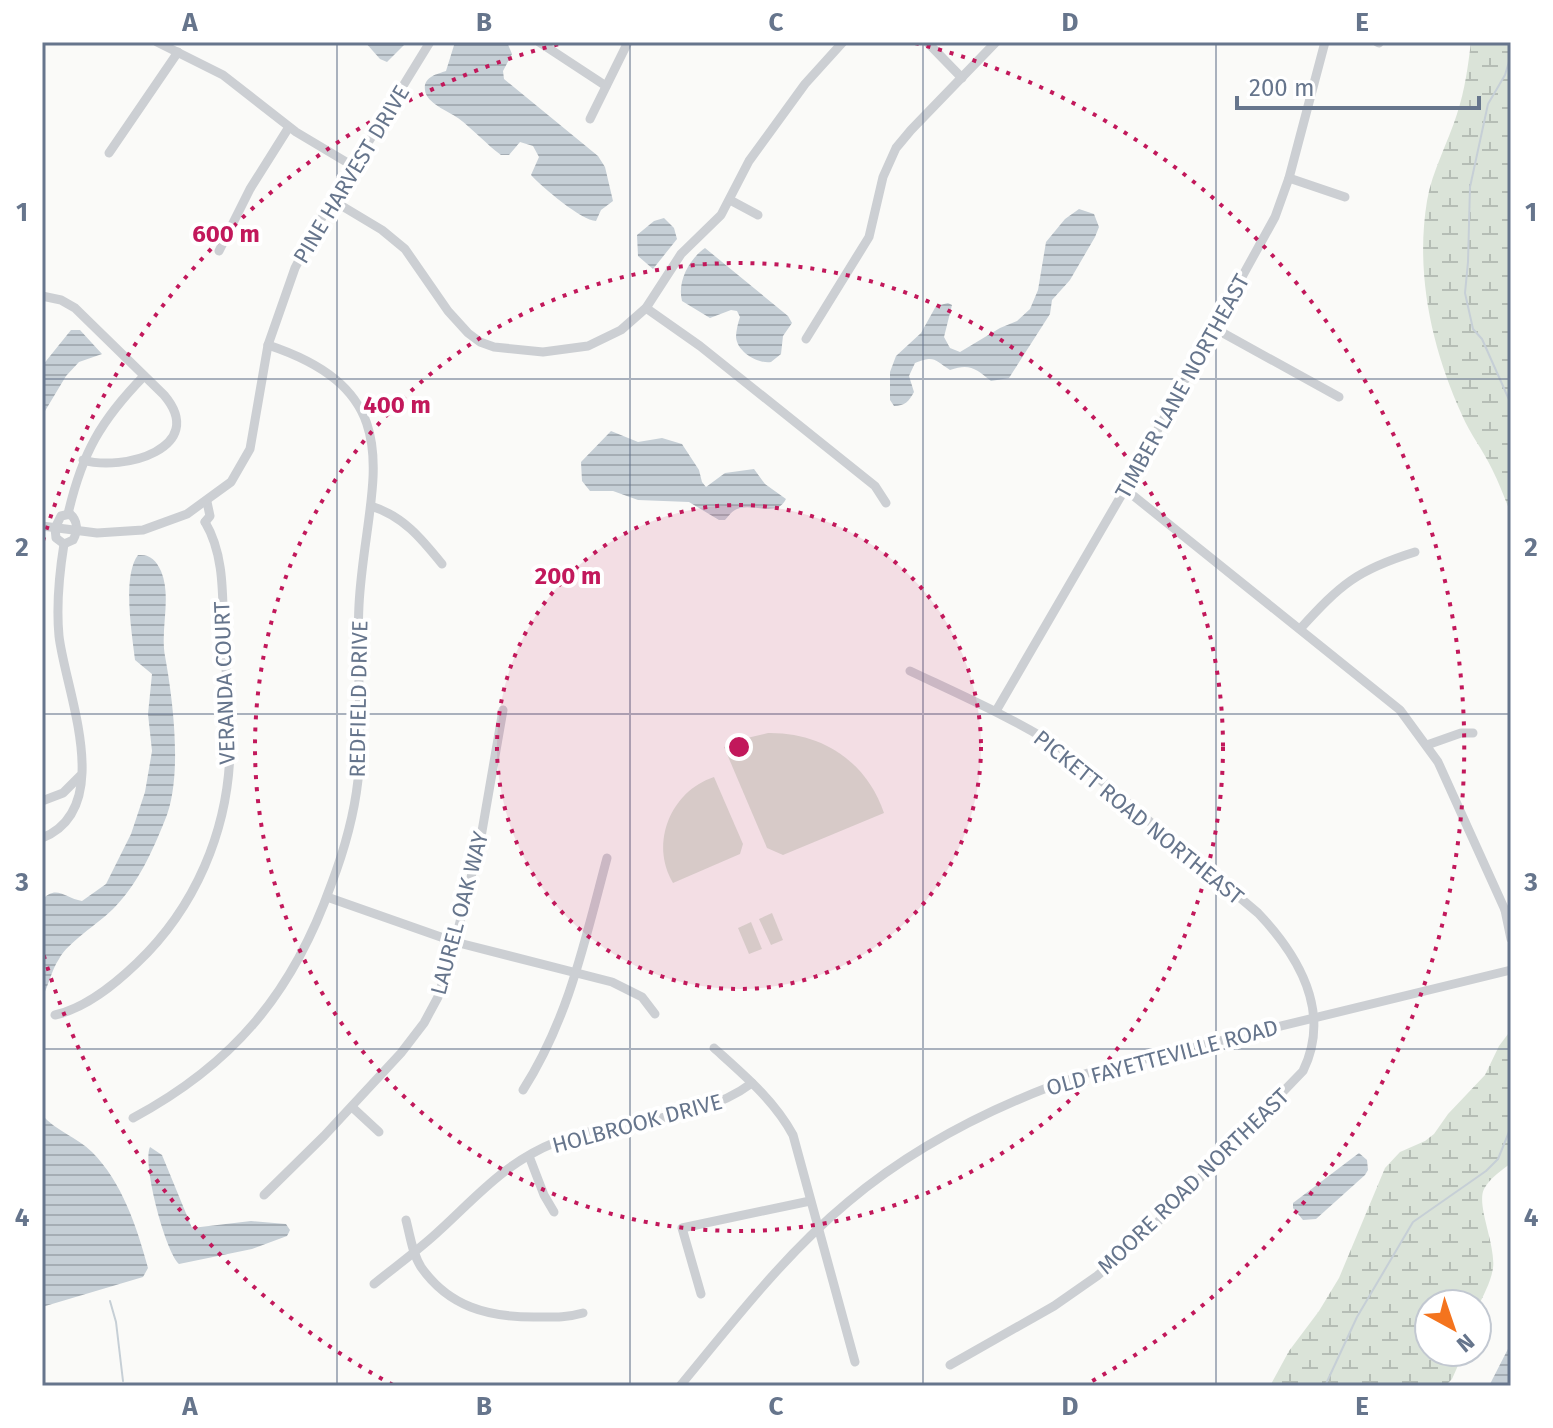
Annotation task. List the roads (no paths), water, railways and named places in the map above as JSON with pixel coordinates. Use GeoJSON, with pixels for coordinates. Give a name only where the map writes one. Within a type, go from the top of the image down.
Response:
{"type":"FeatureCollection","features":[{"type":"Feature","properties":{"kind":"street"},"geometry":{"type":"LineString","coordinates":[[157,42],[233,81],[289,127],[353,166]]}},
{"type":"Feature","properties":{"kind":"street","name":"PINE HARVEST DRIVE"},"geometry":{"type":"LineString","coordinates":[[42,526],[97,533],[131,532],[155,527],[187,514],[231,482],[250,449],[268,345],[295,268],[332,200],[430,42]]}},
{"type":"Feature","properties":{"kind":"street"},"geometry":{"type":"LineString","coordinates":[[539,42],[606,86]]}},
{"type":"Feature","properties":{"kind":"street"},"geometry":{"type":"LineString","coordinates":[[590,119],[628,42]]}},
{"type":"Feature","properties":{"kind":"street"},"geometry":{"type":"LineString","coordinates":[[332,200],[399,243],[468,333],[487,344],[543,352],[576,350],[610,337],[646,308],[676,261],[715,222],[759,147],[813,75],[843,42]]}},
{"type":"Feature","properties":{"kind":"street"},"geometry":{"type":"LineString","coordinates":[[927,42],[962,78]]}},
{"type":"Feature","properties":{"kind":"street"},"geometry":{"type":"LineString","coordinates":[[806,339],[869,237],[883,177],[896,148],[996,42]]}},
{"type":"Feature","properties":{"kind":"street","name":"TIMBER LANE NORTHEAST"},"geometry":{"type":"LineString","coordinates":[[996,711],[1125,489],[1275,217],[1289,178],[1325,42]]}},
{"type":"Feature","properties":{"kind":"street"},"geometry":{"type":"LineString","coordinates":[[109,153],[178,52]]}},
{"type":"Feature","properties":{"kind":"street"},"geometry":{"type":"LineString","coordinates":[[219,251],[250,189],[289,127]]}},
{"type":"Feature","properties":{"kind":"street"},"geometry":{"type":"LineString","coordinates":[[1289,178],[1345,197]]}},
{"type":"Feature","properties":{"kind":"street"},"geometry":{"type":"LineString","coordinates":[[730,200],[758,215]]}},
{"type":"Feature","properties":{"kind":"street"},"geometry":{"type":"LineString","coordinates":[[42,296],[61,300],[75,308],[173,405],[176,422],[171,439],[157,452],[138,460],[105,464],[83,460]]}},
{"type":"Feature","properties":{"kind":"street"},"geometry":{"type":"LineString","coordinates":[[646,308],[707,352],[875,486],[886,503]]}},
{"type":"Feature","properties":{"kind":"street"},"geometry":{"type":"LineString","coordinates":[[1214,328],[1339,397]]}},
{"type":"Feature","properties":{"kind":"street","name":"REDFIELD DRIVE"},"geometry":{"type":"LineString","coordinates":[[133,1118],[202,1075],[257,1023],[299,959],[327,897],[347,838],[358,782],[359,593],[374,483],[374,452],[366,422],[354,401],[334,378],[319,367],[268,345]]}},
{"type":"Feature","properties":{"kind":"street"},"geometry":{"type":"LineString","coordinates":[[68,514],[83,460],[108,416],[144,376]]}},
{"type":"Feature","properties":{"kind":"street"},"geometry":{"type":"LineString","coordinates":[[1125,489],[1400,710],[1427,745],[1445,776],[1508,913],[1511,939]]}},
{"type":"Feature","properties":{"kind":"street","name":"VERANDA COURT"},"geometry":{"type":"LineString","coordinates":[[55,1015],[73,1009],[107,988],[154,945],[192,892],[218,829],[227,782],[229,726],[218,551],[205,522],[210,516],[207,502]]}},
{"type":"Feature","properties":{"kind":"street"},"geometry":{"type":"LineString","coordinates":[[371,506],[404,522],[442,564]]}},
{"type":"Feature","properties":{"kind":"street"},"geometry":{"type":"LineString","coordinates":[[64,544],[56,538],[55,528],[58,518],[68,514]]}},
{"type":"Feature","properties":{"kind":"street"},"geometry":{"type":"LineString","coordinates":[[64,544],[73,540],[76,531],[74,518],[68,514]]}},
{"type":"Feature","properties":{"kind":"street"},"geometry":{"type":"LineString","coordinates":[[187,514],[198,523],[205,522]]}},
{"type":"Feature","properties":{"kind":"street"},"geometry":{"type":"LineString","coordinates":[[42,838],[59,828],[69,817],[78,795],[80,776],[82,739],[64,664],[58,623],[57,594],[64,544]]}},
{"type":"Feature","properties":{"kind":"street"},"geometry":{"type":"LineString","coordinates":[[1300,629],[1349,579],[1367,569],[1415,552]]}},
{"type":"Feature","properties":{"kind":"street","name":"PICKETT ROAD NORTHEAST"},"geometry":{"type":"LineString","coordinates":[[910,671],[1025,726],[1071,755],[1258,913],[1275,931],[1308,984],[1313,1017]]}},
{"type":"Feature","properties":{"kind":"street","name":"LAUREL OAK WAY"},"geometry":{"type":"LineString","coordinates":[[264,1195],[401,1053],[424,1023],[438,997],[455,942],[488,805],[503,710]]}},
{"type":"Feature","properties":{"kind":"street"},"geometry":{"type":"LineString","coordinates":[[1427,745],[1461,733],[1473,733]]}},
{"type":"Feature","properties":{"kind":"street"},"geometry":{"type":"LineString","coordinates":[[42,801],[63,793],[80,776]]}},
{"type":"Feature","properties":{"kind":"street"},"geometry":{"type":"LineString","coordinates":[[523,1090],[553,1038],[577,972],[607,858]]}},
{"type":"Feature","properties":{"kind":"street"},"geometry":{"type":"LineString","coordinates":[[327,897],[455,942],[600,978],[634,992],[647,1001],[655,1014]]}},
{"type":"Feature","properties":{"kind":"street","name":"OLD FAYETTEVILLE ROAD"},"geometry":{"type":"LineString","coordinates":[[680,1386],[768,1281],[848,1201],[912,1156],[995,1109],[1036,1090],[1127,1062],[1511,970]]}},
{"type":"Feature","properties":{"kind":"street","name":"MOORE ROAD NORTHEAST"},"geometry":{"type":"LineString","coordinates":[[950,1365],[1054,1306],[1097,1276],[1151,1229],[1303,1071],[1311,1050],[1313,1017]]}},
{"type":"Feature","properties":{"kind":"street"},"geometry":{"type":"LineString","coordinates":[[714,1048],[752,1083],[784,1119],[793,1135],[855,1362]]}},
{"type":"Feature","properties":{"kind":"street","name":"HOLBROOK DRIVE"},"geometry":{"type":"LineString","coordinates":[[374,1284],[414,1253],[501,1172],[529,1156],[576,1135],[718,1103],[752,1083]]}},
{"type":"Feature","properties":{"kind":"street"},"geometry":{"type":"LineString","coordinates":[[352,1107],[379,1132]]}},
{"type":"Feature","properties":{"kind":"street"},"geometry":{"type":"LineString","coordinates":[[529,1156],[554,1212]]}},
{"type":"Feature","properties":{"kind":"street"},"geometry":{"type":"LineString","coordinates":[[701,1294],[682,1228],[810,1201]]}},
{"type":"Feature","properties":{"kind":"street"},"geometry":{"type":"LineString","coordinates":[[406,1220],[420,1266],[453,1299],[493,1316],[567,1318],[583,1313]]}},
{"type":"Feature","properties":{"kind":"waterway"},"geometry":{"type":"LineString","coordinates":[[1511,55],[1505,75],[1488,104],[1470,187],[1465,293],[1473,329],[1482,339],[1511,404]]}},
{"type":"Feature","properties":{"kind":"waterway"},"geometry":{"type":"LineString","coordinates":[[1325,1386],[1357,1317],[1413,1222],[1486,1171],[1498,1159],[1511,1127]]}},
{"type":"Feature","properties":{"kind":"waterway"},"geometry":{"type":"LineString","coordinates":[[110,1301],[116,1322],[123,1381]]}}]}
